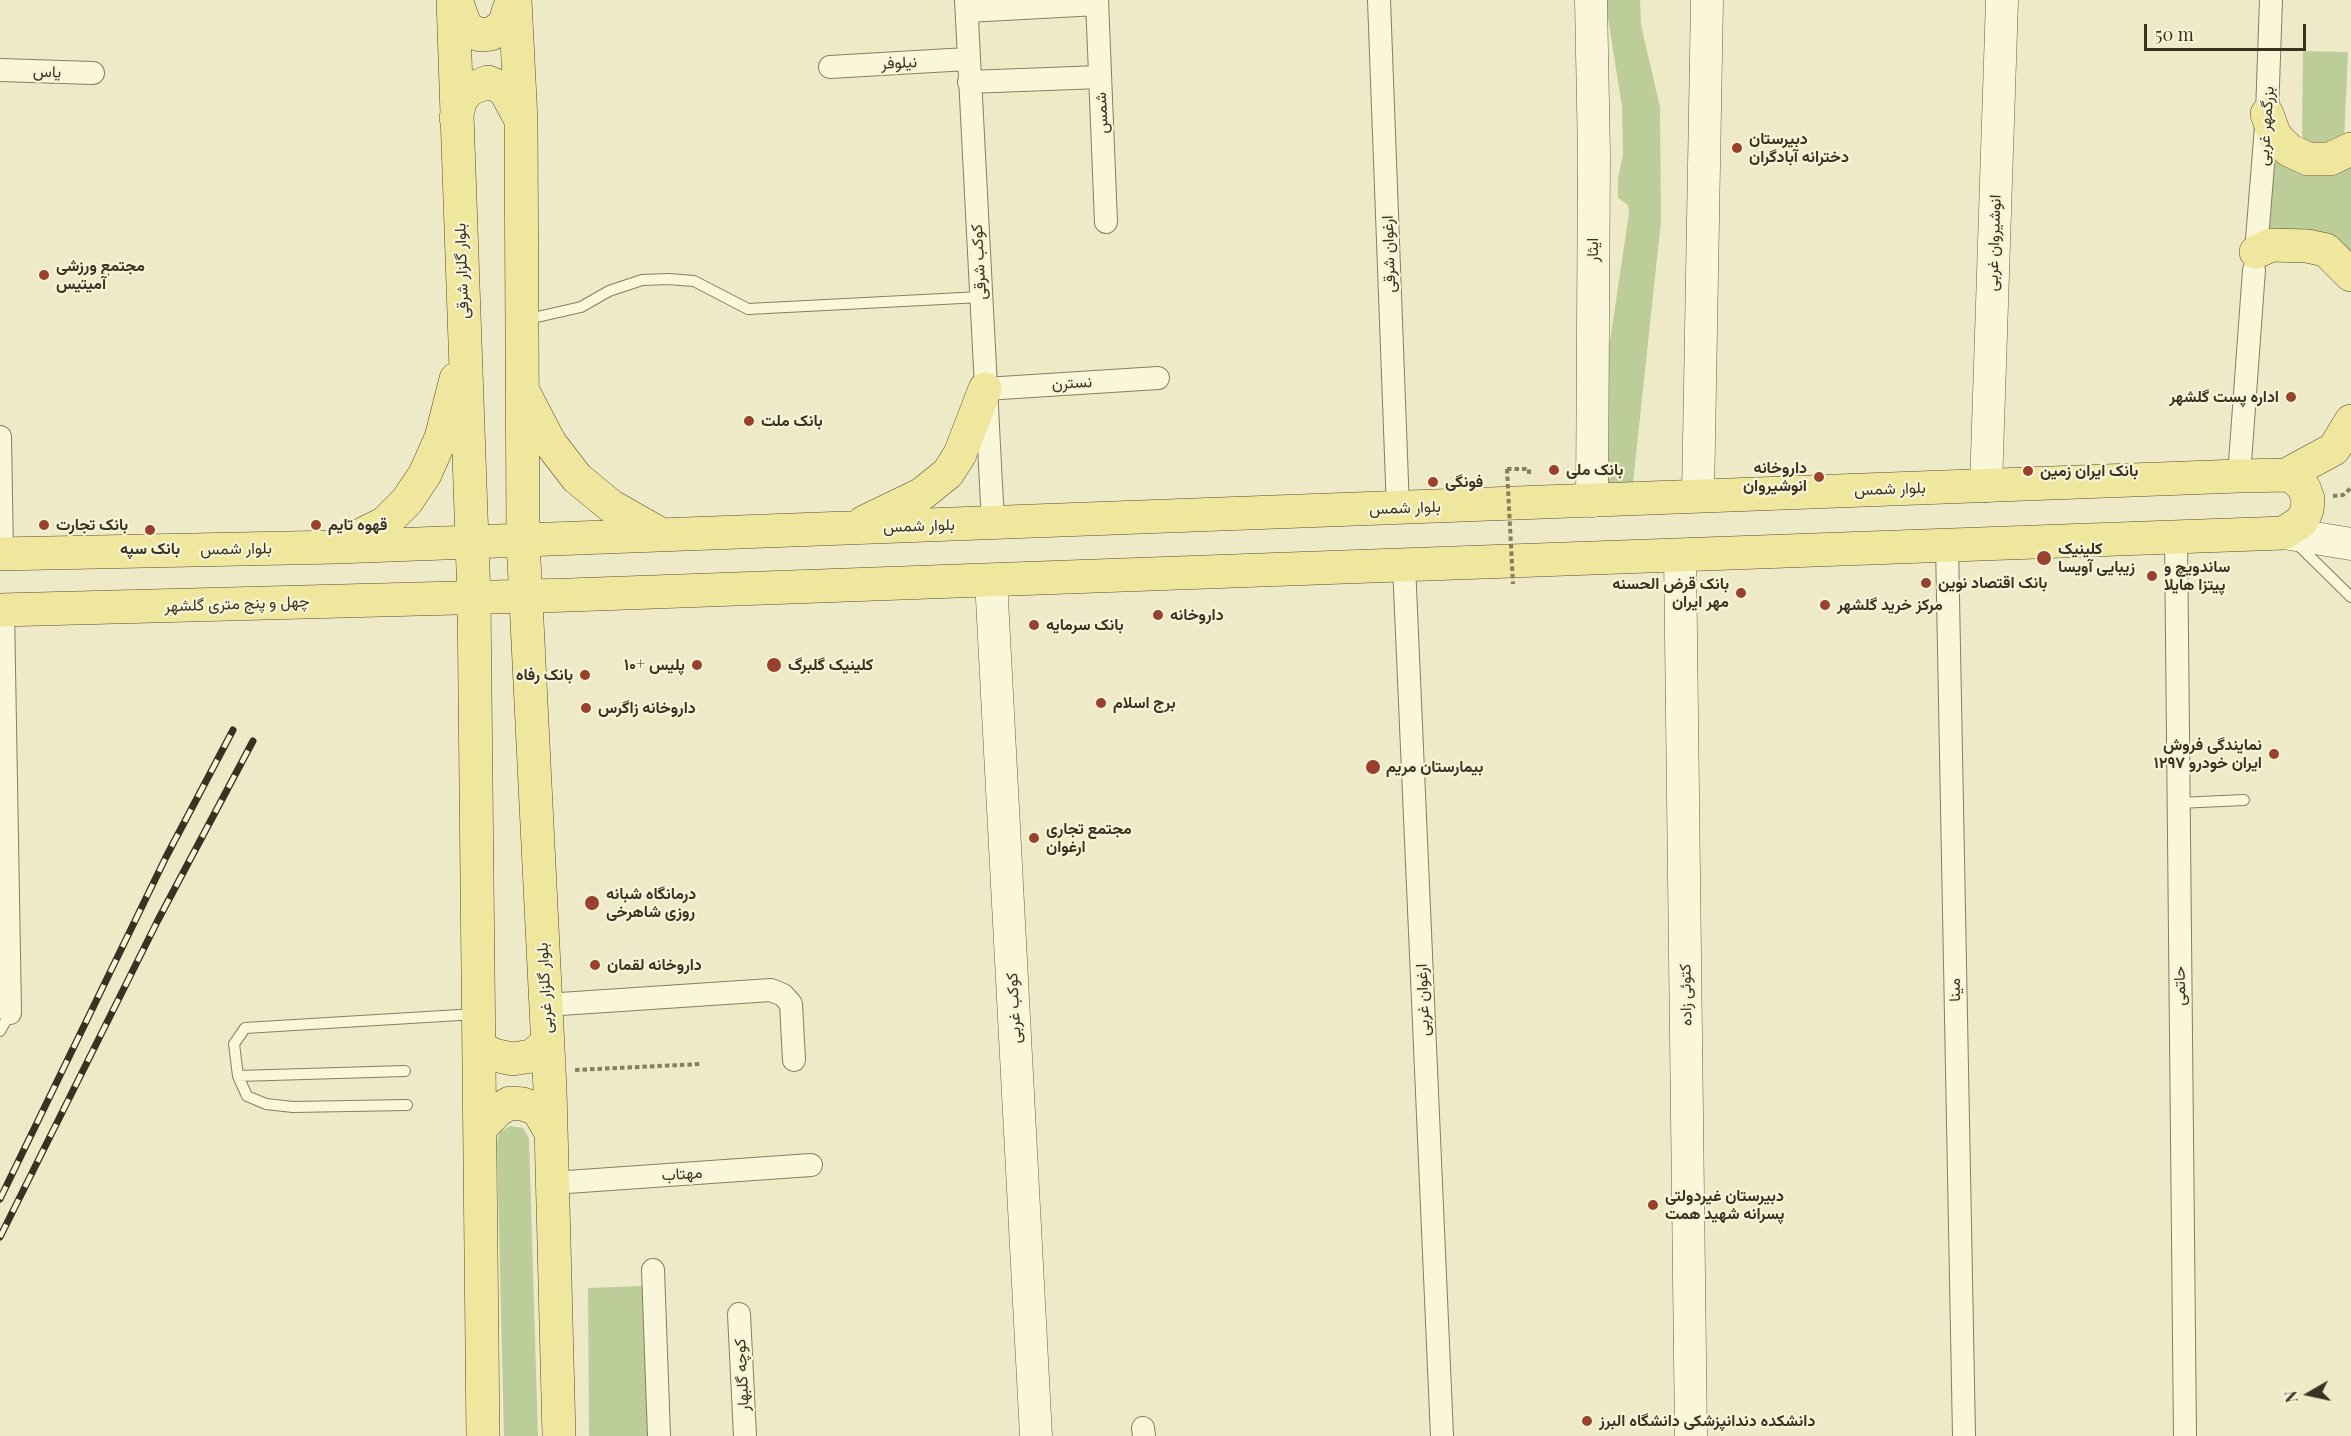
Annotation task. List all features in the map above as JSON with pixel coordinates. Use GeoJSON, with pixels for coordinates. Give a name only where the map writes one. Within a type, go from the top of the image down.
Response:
{"type":"FeatureCollection","features":[{"type":"Feature","properties":{"kind":"main road"},"geometry":{"type":"LineString","coordinates":[[454,0],[466,28],[480,35],[491,34],[504,25],[513,0]]}},
{"type":"Feature","properties":{"kind":"main road","name":"بلوار گلزار شرقی"},"geometry":{"type":"LineString","coordinates":[[454,0],[471,542]]}},
{"type":"Feature","properties":{"kind":"main road"},"geometry":{"type":"LineString","coordinates":[[513,0],[521,120],[523,540]]}},
{"type":"Feature","properties":{"kind":"main road"},"geometry":{"type":"LineString","coordinates":[[456,118],[461,99],[470,88],[488,82],[504,89],[521,120]]}},
{"type":"Feature","properties":{"kind":"main road"},"geometry":{"type":"LineString","coordinates":[[2267,114],[2275,136],[2289,150],[2308,159],[2330,159],[2351,149]]}},
{"type":"Feature","properties":{"kind":"main road"},"geometry":{"type":"LineString","coordinates":[[2255,261],[2271,245],[2307,246],[2326,250],[2351,275]]}},
{"type":"Feature","properties":{"kind":"main road"},"geometry":{"type":"LineString","coordinates":[[337,547],[385,523],[407,501],[425,474],[441,438],[465,333]]}},
{"type":"Feature","properties":{"kind":"main road"},"geometry":{"type":"LineString","coordinates":[[522,388],[550,443],[577,478],[611,506],[662,535]]}},
{"type":"Feature","properties":{"kind":"main road"},"geometry":{"type":"LineString","coordinates":[[846,528],[878,517],[922,494],[948,473],[960,454],[985,389]]}},
{"type":"Feature","properties":{"kind":"main road"},"geometry":{"type":"LineString","coordinates":[[2286,475],[2334,450],[2351,421]]}},
{"type":"Feature","properties":{"kind":"main road"},"geometry":{"type":"LineString","coordinates":[[526,596],[2176,535],[2284,533],[2302,521],[2307,510],[2308,499],[2304,488],[2296,479],[2286,475]]}},
{"type":"Feature","properties":{"kind":"main road","name":"بلوار شمس"},"geometry":{"type":"LineString","coordinates":[[1,554],[337,547],[2286,475]]}},
{"type":"Feature","properties":{"kind":"main road","name":"بلوار گلزار غربی"},"geometry":{"type":"LineString","coordinates":[[523,540],[548,1057],[559,1436]]}},
{"type":"Feature","properties":{"kind":"main road"},"geometry":{"type":"LineString","coordinates":[[471,542],[474,598],[483,1436]]}},
{"type":"Feature","properties":{"kind":"main road","name":"چهل و پنج متری گلشهر"},"geometry":{"type":"LineString","coordinates":[[1,610],[526,596]]}},
{"type":"Feature","properties":{"kind":"main road"},"geometry":{"type":"LineString","coordinates":[[479,1047],[494,1055],[512,1059],[531,1056],[548,1057]]}},
{"type":"Feature","properties":{"kind":"main road"},"geometry":{"type":"LineString","coordinates":[[480,1128],[498,1110],[510,1103],[516,1103],[538,1110],[551,1133]]}},
{"type":"Feature","properties":{"kind":"street","name":"ارغوان شرقی"},"geometry":{"type":"LineString","coordinates":[[1379,0],[1398,508]]}},
{"type":"Feature","properties":{"kind":"street","name":"ایثار"},"geometry":{"type":"LineString","coordinates":[[1591,0],[1594,155],[1592,501]]}},
{"type":"Feature","properties":{"kind":"street"},"geometry":{"type":"LineString","coordinates":[[1698,496],[1707,0]]}},
{"type":"Feature","properties":{"kind":"street","name":"انوشیروان غربی"},"geometry":{"type":"LineString","coordinates":[[1996,486],[2002,0]]}},
{"type":"Feature","properties":{"kind":"street","name":"انوشیروان غربی"},"geometry":{"type":"LineString","coordinates":[[1997,448],[2022,0]]}},
{"type":"Feature","properties":{"kind":"street","name":"بزرگمهر غربی"},"geometry":{"type":"LineString","coordinates":[[2239,476],[2267,114],[2271,0]]}},
{"type":"Feature","properties":{"kind":"street","name":"شمس"},"geometry":{"type":"LineString","coordinates":[[966,6],[1097,2],[1106,222]]}},
{"type":"Feature","properties":{"kind":"street","name":"کوکب شرقی"},"geometry":{"type":"LineString","coordinates":[[966,6],[967,60],[993,523]]}},
{"type":"Feature","properties":{"kind":"street","name":"نیلوفر"},"geometry":{"type":"LineString","coordinates":[[830,67],[967,60]]}},
{"type":"Feature","properties":{"kind":"street","name":"یاس"},"geometry":{"type":"LineString","coordinates":[[0,70],[93,73]]}},
{"type":"Feature","properties":{"kind":"street"},"geometry":{"type":"LineString","coordinates":[[969,82],[1100,77]]}},
{"type":"Feature","properties":{"kind":"street","name":"نسترن"},"geometry":{"type":"LineString","coordinates":[[985,389],[1158,378]]}},
{"type":"Feature","properties":{"kind":"street"},"geometry":{"type":"LineString","coordinates":[[0,437],[1,554]]}},
{"type":"Feature","properties":{"kind":"street"},"geometry":{"type":"LineString","coordinates":[[2284,533],[2351,544]]}},
{"type":"Feature","properties":{"kind":"street","name":"حاتمی"},"geometry":{"type":"LineString","coordinates":[[2176,535],[2185,1436]]}},
{"type":"Feature","properties":{"kind":"street","name":"مینا"},"geometry":{"type":"LineString","coordinates":[[1947,544],[1964,1436]]}},
{"type":"Feature","properties":{"kind":"street","name":"کتوئی زاده"},"geometry":{"type":"LineString","coordinates":[[1680,555],[1691,1436]]}},
{"type":"Feature","properties":{"kind":"street","name":"ارغوان غربی"},"geometry":{"type":"LineString","coordinates":[[1404,565],[1442,1436]]}},
{"type":"Feature","properties":{"kind":"street","name":"کوکب غربی"},"geometry":{"type":"LineString","coordinates":[[991,580],[1036,1436]]}},
{"type":"Feature","properties":{"kind":"street"},"geometry":{"type":"LineString","coordinates":[[1,610],[5,1022]]}},
{"type":"Feature","properties":{"kind":"street"},"geometry":{"type":"LineString","coordinates":[[545,1005],[771,990],[783,995],[791,1004],[794,1060]]}},
{"type":"Feature","properties":{"kind":"street","name":"مهتاب"},"geometry":{"type":"LineString","coordinates":[[553,1183],[811,1165]]}},
{"type":"Feature","properties":{"kind":"street"},"geometry":{"type":"LineString","coordinates":[[653,1270],[658,1436]]}},
{"type":"Feature","properties":{"kind":"street","name":"کوچه گلبهار"},"geometry":{"type":"LineString","coordinates":[[739,1314],[745,1436]]}},
{"type":"Feature","properties":{"kind":"lane"},"geometry":{"type":"LineString","coordinates":[[522,320],[581,307],[609,291],[642,280],[694,281],[748,309],[981,297]]}},
{"type":"Feature","properties":{"kind":"lane"},"geometry":{"type":"LineString","coordinates":[[2284,533],[2323,567],[2351,597]]}},
{"type":"Feature","properties":{"kind":"lane"},"geometry":{"type":"LineString","coordinates":[[2178,803],[2244,800]]}},
{"type":"Feature","properties":{"kind":"lane"},"geometry":{"type":"LineString","coordinates":[[407,1105],[293,1107],[266,1104],[247,1096],[238,1076],[234,1044],[245,1028],[479,1014]]}},
{"type":"Feature","properties":{"kind":"lane"},"geometry":{"type":"LineString","coordinates":[[238,1076],[405,1071]]}},
{"type":"Feature","properties":{"kind":"path"},"geometry":{"type":"LineString","coordinates":[[1513,584],[1507,470],[1528,469]]}},
{"type":"Feature","properties":{"kind":"path"},"geometry":{"type":"LineString","coordinates":[[548,1057],[700,1064]]}},
{"type":"Feature","properties":{"kind":"green space"},"geometry":{"type":"Polygon","coordinates":[[[1605,0],[1640,0],[1641,25],[1660,107],[1661,221],[1633,483],[1598,485],[1603,388],[1629,213],[1628,205],[1618,198],[1618,178],[1623,155],[1622,106],[1605,0]]]}},
{"type":"Feature","properties":{"kind":"green space"},"geometry":{"type":"Polygon","coordinates":[[[2303,51],[2348,52],[2344,141],[2330,151],[2304,140],[2302,134],[2303,51]]]}},
{"type":"Feature","properties":{"kind":"green space"},"geometry":{"type":"Polygon","coordinates":[[[2275,151],[2351,163],[2351,260],[2266,238],[2275,151]]]}},
{"type":"Feature","properties":{"kind":"green space"},"geometry":{"type":"Polygon","coordinates":[[[510,1126],[523,1128],[529,1138],[538,1436],[504,1436],[497,1145],[499,1132],[510,1126]]]}},
{"type":"Feature","properties":{"kind":"green space"},"geometry":{"type":"Polygon","coordinates":[[[642,1286],[648,1436],[589,1436],[588,1288],[642,1286]]]}},
{"type":"Feature","properties":{"kind":"railway"},"geometry":{"type":"LineString","coordinates":[[0,1199],[166,857],[233,730]]}},
{"type":"Feature","properties":{"kind":"railway"},"geometry":{"type":"LineString","coordinates":[[0,1237],[158,920],[253,741]]}},
{"type":"Feature","properties":{"kind":"place","name":"دبيرستان دخترانه آبادگران"},"geometry":{"type":"Point","coordinates":[1737,148]}},
{"type":"Feature","properties":{"kind":"place","name":"مجتمع ورزشی آمیتیس"},"geometry":{"type":"Point","coordinates":[44,275]}},
{"type":"Feature","properties":{"kind":"place","name":"اداره پست گلشهر"},"geometry":{"type":"Point","coordinates":[2291,397]}},
{"type":"Feature","properties":{"kind":"place","name":"بانک ملت"},"geometry":{"type":"Point","coordinates":[749,421]}},
{"type":"Feature","properties":{"kind":"place","name":"بانک ملی"},"geometry":{"type":"Point","coordinates":[1554,470]}},
{"type":"Feature","properties":{"kind":"place","name":"بانک ایران زمین"},"geometry":{"type":"Point","coordinates":[2028,471]}},
{"type":"Feature","properties":{"kind":"place","name":"داروخانه انوشیروان"},"geometry":{"type":"Point","coordinates":[1819,477]}},
{"type":"Feature","properties":{"kind":"place","name":"فونگی"},"geometry":{"type":"Point","coordinates":[1433,482]}},
{"type":"Feature","properties":{"kind":"place","name":"بانک تجارت"},"geometry":{"type":"Point","coordinates":[44,525]}},
{"type":"Feature","properties":{"kind":"place","name":"قهوه تایم"},"geometry":{"type":"Point","coordinates":[316,525]}},
{"type":"Feature","properties":{"kind":"place","name":"بانک سپه"},"geometry":{"type":"Point","coordinates":[150,530]}},
{"type":"Feature","properties":{"kind":"place","name":"کلینیک زیبایی آویسا"},"geometry":{"type":"Point","coordinates":[2044,558]}},
{"type":"Feature","properties":{"kind":"place","name":"ساندویچ و پیتزا هایلا"},"geometry":{"type":"Point","coordinates":[2152,576]}},
{"type":"Feature","properties":{"kind":"place","name":"بانک اقتصاد نوین"},"geometry":{"type":"Point","coordinates":[1926,583]}},
{"type":"Feature","properties":{"kind":"place","name":"بانک قرض الحسنه مهر ایران"},"geometry":{"type":"Point","coordinates":[1741,593]}},
{"type":"Feature","properties":{"kind":"place","name":"مرکز خرید گلشهر"},"geometry":{"type":"Point","coordinates":[1825,605]}},
{"type":"Feature","properties":{"kind":"place","name":"داروخانه"},"geometry":{"type":"Point","coordinates":[1158,615]}},
{"type":"Feature","properties":{"kind":"place","name":"بانک سرمایه"},"geometry":{"type":"Point","coordinates":[1034,625]}},
{"type":"Feature","properties":{"kind":"place","name":"پلیس +۱۰"},"geometry":{"type":"Point","coordinates":[697,665]}},
{"type":"Feature","properties":{"kind":"place","name":"کلینیک گلبرگ"},"geometry":{"type":"Point","coordinates":[774,665]}},
{"type":"Feature","properties":{"kind":"place","name":"بانک رفاه"},"geometry":{"type":"Point","coordinates":[585,675]}},
{"type":"Feature","properties":{"kind":"place","name":"برج اسلام"},"geometry":{"type":"Point","coordinates":[1101,703]}},
{"type":"Feature","properties":{"kind":"place","name":"داروخانه زاگرس"},"geometry":{"type":"Point","coordinates":[586,708]}},
{"type":"Feature","properties":{"kind":"place","name":"نمایندگی فروش ایران خودرو ۱۲۹۷"},"geometry":{"type":"Point","coordinates":[2274,754]}},
{"type":"Feature","properties":{"kind":"place","name":"بیمارستان مریم"},"geometry":{"type":"Point","coordinates":[1373,767]}},
{"type":"Feature","properties":{"kind":"place","name":"مجتمع تجاری ارغوان"},"geometry":{"type":"Point","coordinates":[1034,838]}},
{"type":"Feature","properties":{"kind":"place","name":"درمانگاه شبانه روزی شاهرخی"},"geometry":{"type":"Point","coordinates":[592,903]}},
{"type":"Feature","properties":{"kind":"place","name":"داروخانه لقمان"},"geometry":{"type":"Point","coordinates":[595,965]}},
{"type":"Feature","properties":{"kind":"place","name":"دبیرستان غیردولتی پسرانه شهید همت"},"geometry":{"type":"Point","coordinates":[1653,1205]}},
{"type":"Feature","properties":{"kind":"place","name":"دانشکده دندانپزشکی دانشگاه البرز"},"geometry":{"type":"Point","coordinates":[1587,1421]}}]}
